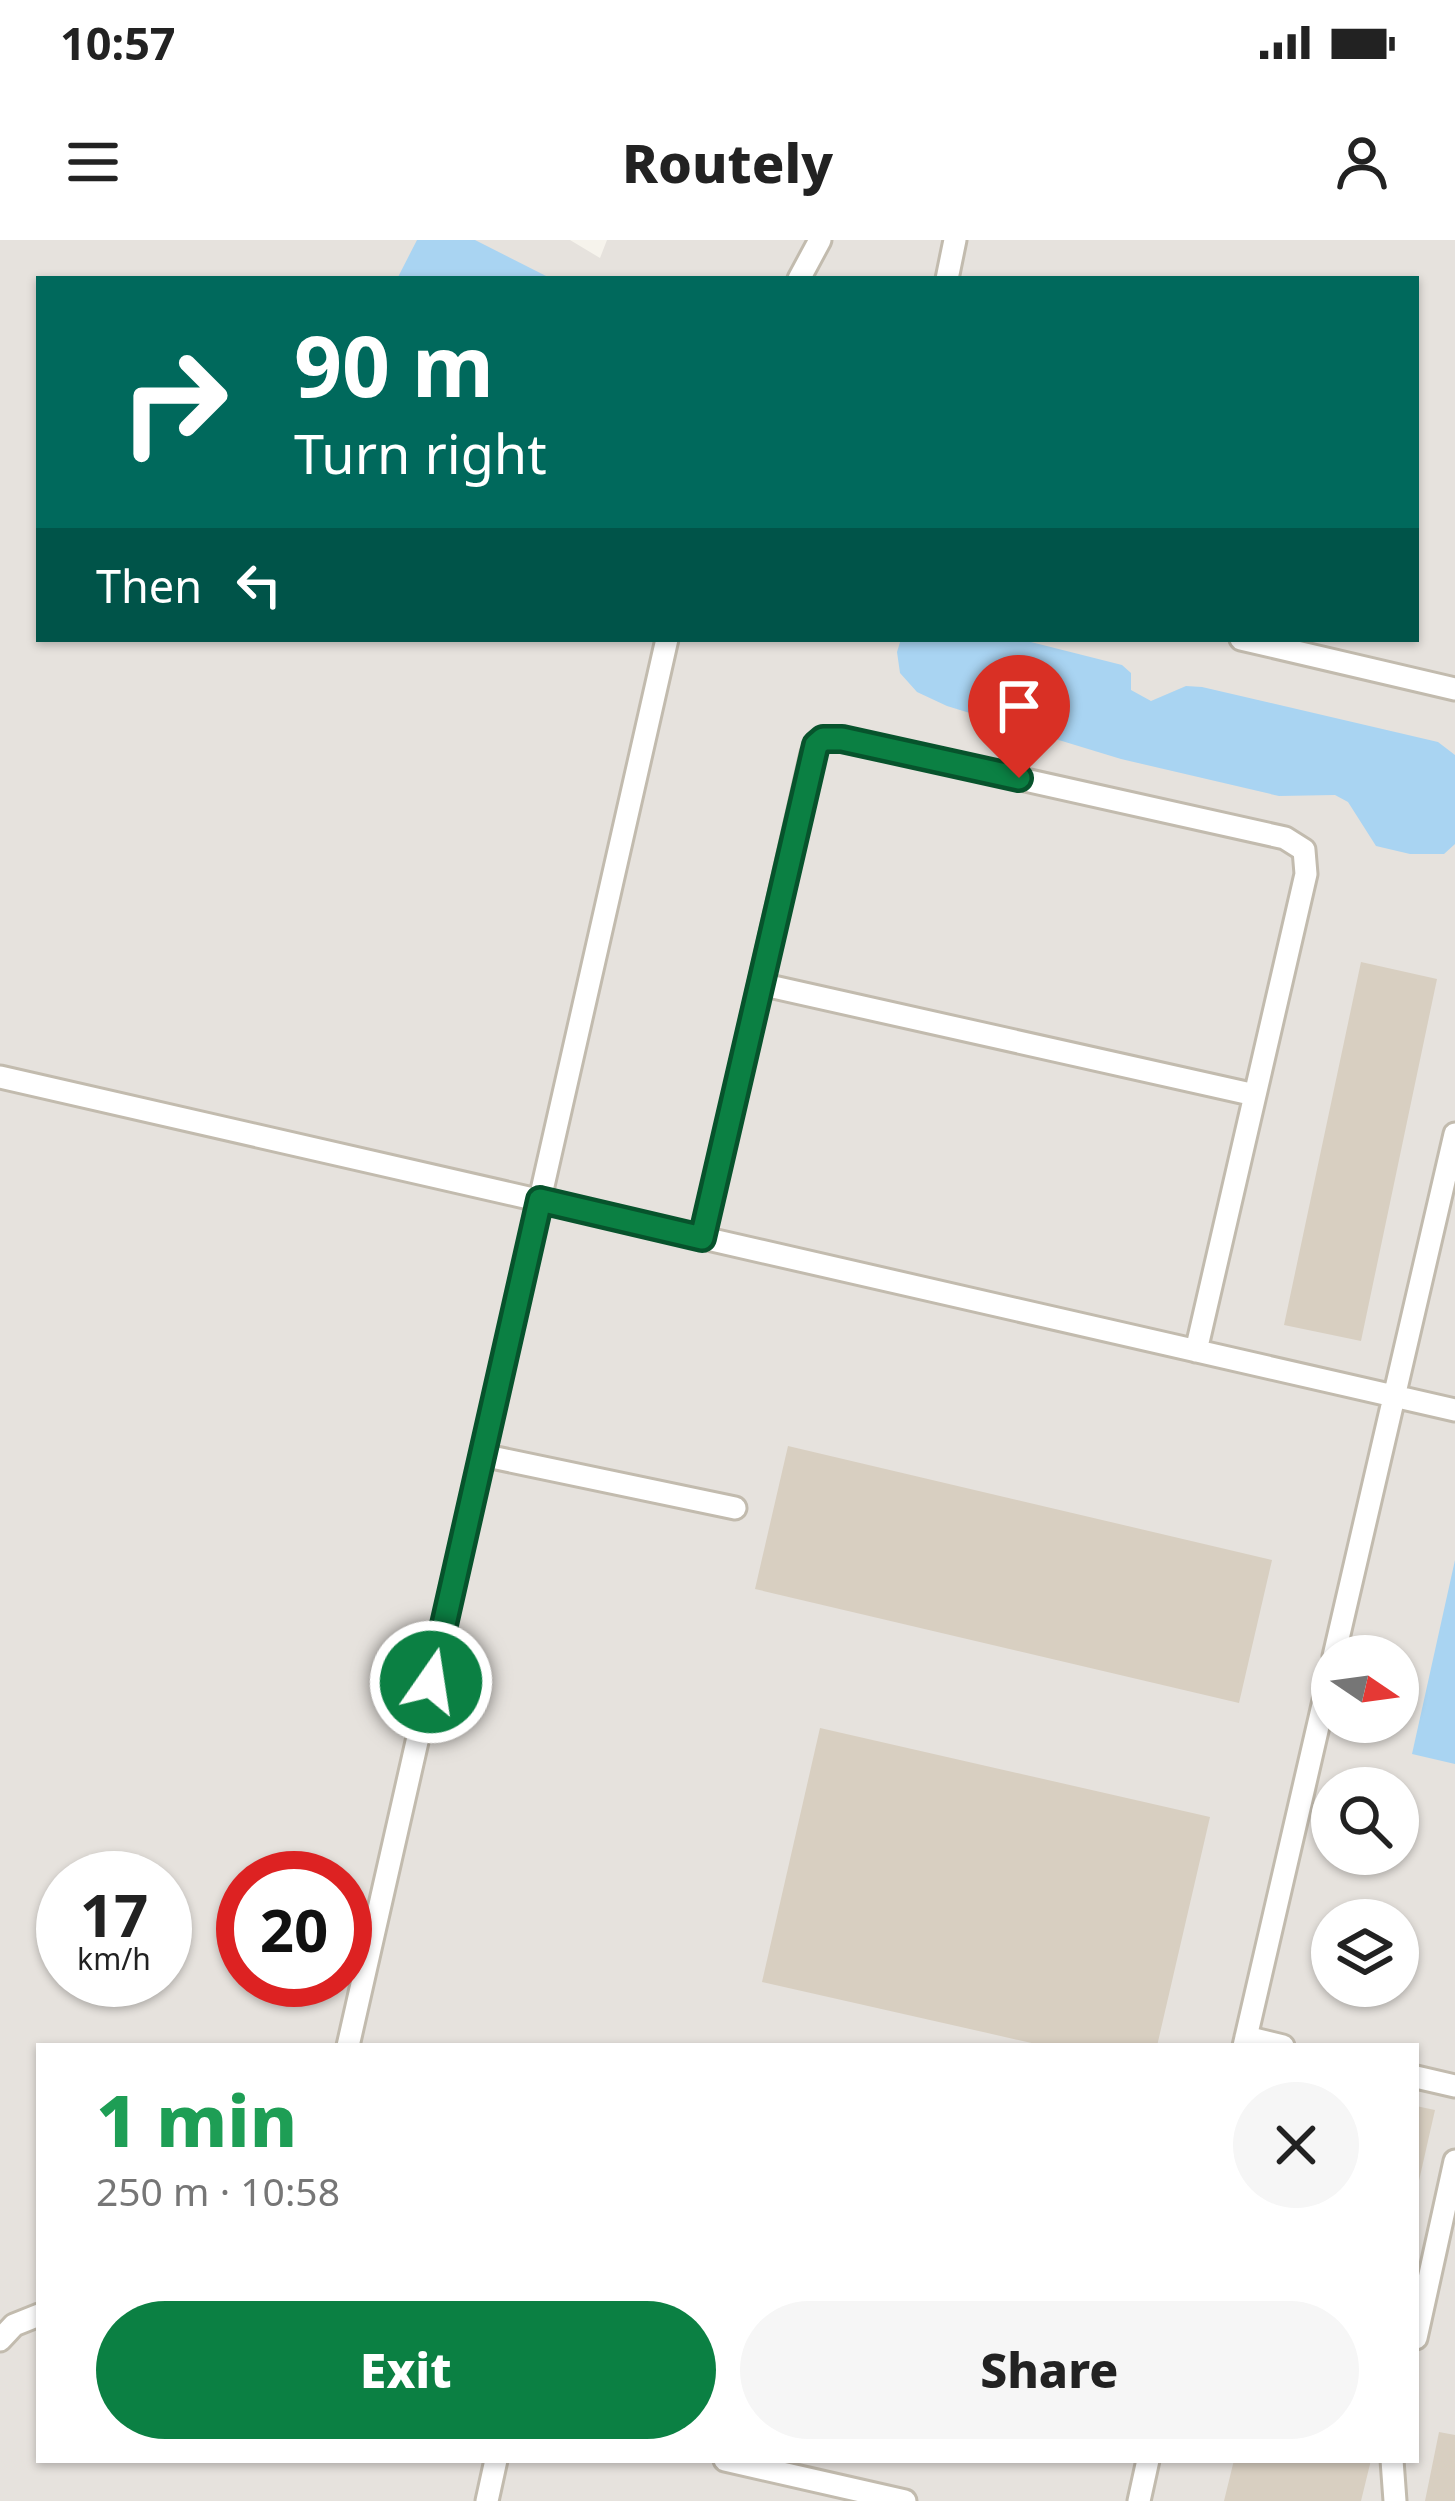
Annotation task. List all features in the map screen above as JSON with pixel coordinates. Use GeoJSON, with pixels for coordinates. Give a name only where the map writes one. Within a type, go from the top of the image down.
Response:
{"type":"FeatureCollection","features":[{"type":"Feature","properties":{"kind":"lane"},"geometry":{"type":"LineString","coordinates":[[801,276],[820,240]]}},
{"type":"Feature","properties":{"kind":"lane"},"geometry":{"type":"LineString","coordinates":[[948,276],[956,240]]}},
{"type":"Feature","properties":{"kind":"lane"},"geometry":{"type":"LineString","coordinates":[[349,2043],[667,642]]}},
{"type":"Feature","properties":{"kind":"lane"},"geometry":{"type":"LineString","coordinates":[[1254,642],[1455,688]]}},
{"type":"Feature","properties":{"kind":"lane"},"geometry":{"type":"LineString","coordinates":[[702,1238],[812,753],[823,739],[842,739],[1262,832],[1295,841],[1307,860],[1196,1351]]}},
{"type":"Feature","properties":{"kind":"lane"},"geometry":{"type":"LineString","coordinates":[[760,984],[1255,1095]]}},
{"type":"Feature","properties":{"kind":"lane"},"geometry":{"type":"LineString","coordinates":[[0,1077],[1455,1410]]}},
{"type":"Feature","properties":{"kind":"lane"},"geometry":{"type":"LineString","coordinates":[[1339,1635],[1455,1134]]}},
{"type":"Feature","properties":{"kind":"lane"},"geometry":{"type":"LineString","coordinates":[[482,1455],[736,1508]]}},
{"type":"Feature","properties":{"kind":"lane"},"geometry":{"type":"LineString","coordinates":[[1245,2042],[1314,1743]]}},
{"type":"Feature","properties":{"kind":"lane"},"geometry":{"type":"LineString","coordinates":[[1419,2078],[1455,2086]]}},
{"type":"Feature","properties":{"kind":"lane"},"geometry":{"type":"LineString","coordinates":[[1419,2324],[1455,2161]]}},
{"type":"Feature","properties":{"kind":"lane"},"geometry":{"type":"LineString","coordinates":[[0,2340],[14,2325],[36,2316]]}},
{"type":"Feature","properties":{"kind":"lane"},"geometry":{"type":"LineString","coordinates":[[487,2501],[495,2463]]}},
{"type":"Feature","properties":{"kind":"lane"},"geometry":{"type":"LineString","coordinates":[[737,2463],[905,2501]]}},
{"type":"Feature","properties":{"kind":"lane"},"geometry":{"type":"LineString","coordinates":[[1139,2501],[1147,2463]]}},
{"type":"Feature","properties":{"kind":"lane"},"geometry":{"type":"LineString","coordinates":[[1392,2463],[1395,2501]]}},
{"type":"Feature","properties":{"kind":"shaded area"},"geometry":{"type":"Polygon","coordinates":[[[0,240],[570,240],[600,258],[607,240],[1455,240],[1455,2501],[0,2501],[0,240]]]}},
{"type":"Feature","properties":{"kind":"water"},"geometry":{"type":"Polygon","coordinates":[[[417,240],[475,240],[546,276],[399,276],[417,240]]]}},
{"type":"Feature","properties":{"kind":"water"},"geometry":{"type":"Polygon","coordinates":[[[900,642],[1031,642],[1122,665],[1131,673],[1131,690],[1151,701],[1186,686],[1202,687],[1438,742],[1455,755],[1455,844],[1444,854],[1410,854],[1376,846],[1348,802],[1335,795],[1279,796],[1121,759],[947,706],[917,692],[900,673],[900,642]]]}},
{"type":"Feature","properties":{"kind":"water"},"geometry":{"type":"Polygon","coordinates":[[[1455,1560],[1455,1764],[1412,1754],[1414,1743],[1419,1743],[1419,1722],[1455,1560]]]}},
{"type":"Feature","properties":{"kind":"building"},"geometry":{"type":"Polygon","coordinates":[[[1361,962],[1437,979],[1361,1341],[1284,1325],[1361,962]]]}},
{"type":"Feature","properties":{"kind":"building"},"geometry":{"type":"Polygon","coordinates":[[[788,1446],[1272,1560],[1239,1703],[755,1589],[788,1446]]]}},
{"type":"Feature","properties":{"kind":"building"},"geometry":{"type":"Polygon","coordinates":[[[820,1728],[1210,1817],[1158,2043],[1032,2043],[762,1982],[820,1728]]]}},
{"type":"Feature","properties":{"kind":"building"},"geometry":{"type":"Polygon","coordinates":[[[1419,2107],[1435,2110],[1419,2181],[1419,2107]]]}},
{"type":"Feature","properties":{"kind":"building"},"geometry":{"type":"Polygon","coordinates":[[[1439,2432],[1455,2435],[1455,2501],[1425,2501],[1439,2432]]]}},
{"type":"Feature","properties":{"kind":"building"},"geometry":{"type":"Polygon","coordinates":[[[1233,2463],[1370,2463],[1361,2501],[1224,2501],[1233,2463]]]}},
{"type":"Feature","properties":{"kind":"route"},"geometry":{"type":"LineString","coordinates":[[431,1682],[540,1200],[702,1238],[816,745],[832,737],[1019,778]]}}]}
